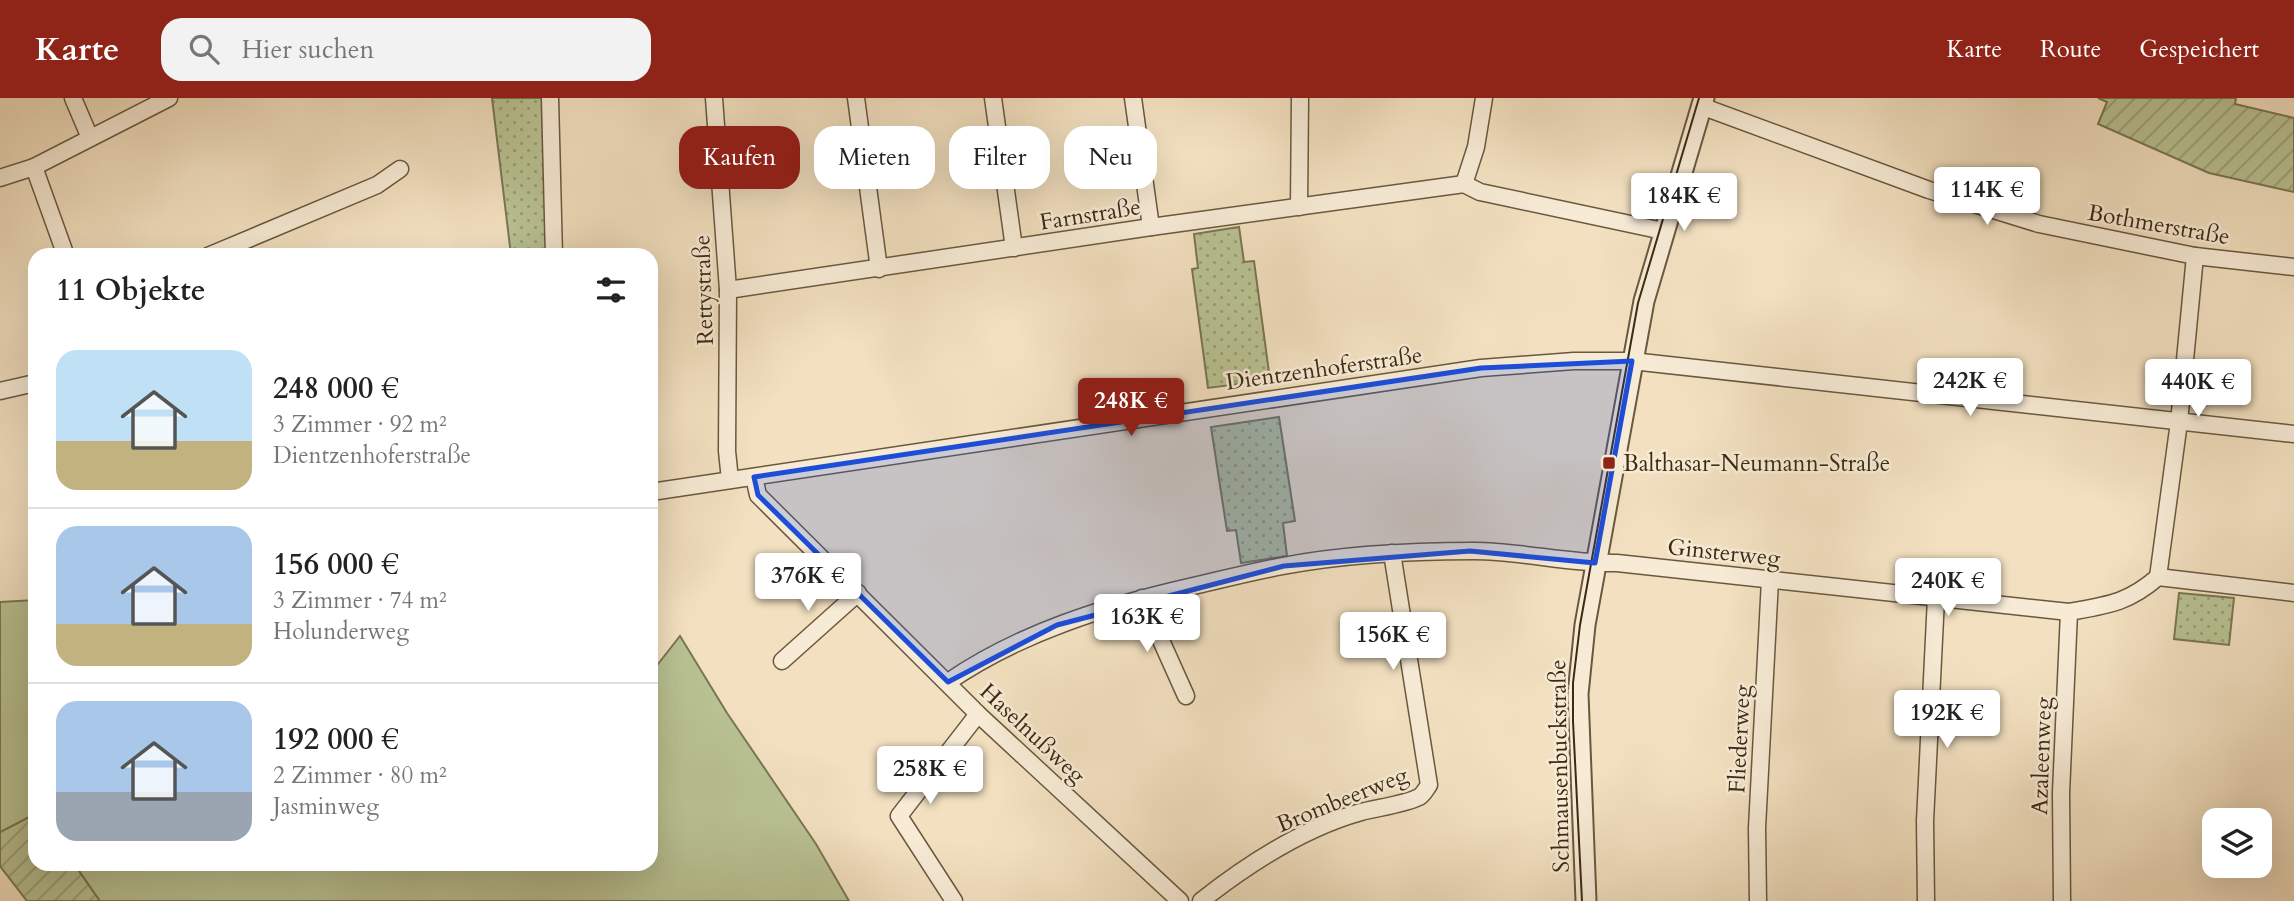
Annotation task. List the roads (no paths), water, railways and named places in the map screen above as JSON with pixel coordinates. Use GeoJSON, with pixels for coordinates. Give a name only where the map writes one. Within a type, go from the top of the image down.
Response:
{"type":"FeatureCollection","features":[{"type":"Feature","properties":{"kind":"street"},"geometry":{"type":"LineString","coordinates":[[73,98],[90,138]]}},
{"type":"Feature","properties":{"kind":"street"},"geometry":{"type":"LineString","coordinates":[[0,178],[34,167],[169,98]]}},
{"type":"Feature","properties":{"kind":"street"},"geometry":{"type":"LineString","coordinates":[[550,98],[554,248]]}},
{"type":"Feature","properties":{"kind":"street","name":"Rettystraße"},"geometry":{"type":"LineString","coordinates":[[714,98],[728,290],[727,451],[730,480]]}},
{"type":"Feature","properties":{"kind":"street"},"geometry":{"type":"LineString","coordinates":[[856,98],[879,269]]}},
{"type":"Feature","properties":{"kind":"street"},"geometry":{"type":"LineString","coordinates":[[993,98],[1014,248]]}},
{"type":"Feature","properties":{"kind":"street"},"geometry":{"type":"LineString","coordinates":[[1133,98],[1151,227]]}},
{"type":"Feature","properties":{"kind":"street"},"geometry":{"type":"LineString","coordinates":[[1299,207],[1300,98]]}},
{"type":"Feature","properties":{"kind":"street"},"geometry":{"type":"LineString","coordinates":[[1464,184],[1476,147],[1484,98]]}},
{"type":"Feature","properties":{"kind":"street","name":"Schmausenbuckstraße"},"geometry":{"type":"LineString","coordinates":[[1586,901],[1578,694],[1581,647],[1644,301],[1702,102]]}},
{"type":"Feature","properties":{"kind":"street","name":"Bothmerstraße"},"geometry":{"type":"LineString","coordinates":[[1702,102],[1928,190],[2039,224],[2195,256],[2294,267]]}},
{"type":"Feature","properties":{"kind":"street"},"geometry":{"type":"LineString","coordinates":[[34,167],[62,248]]}},
{"type":"Feature","properties":{"kind":"street"},"geometry":{"type":"LineString","coordinates":[[227,248],[377,185],[400,169]]}},
{"type":"Feature","properties":{"kind":"street","name":"Farnstraße"},"geometry":{"type":"LineString","coordinates":[[728,290],[1464,184],[1480,192],[1663,231]]}},
{"type":"Feature","properties":{"kind":"street"},"geometry":{"type":"LineString","coordinates":[[2195,256],[2179,422],[2158,577],[2294,593]]}},
{"type":"Feature","properties":{"kind":"street"},"geometry":{"type":"LineString","coordinates":[[1632,361],[2294,434]]}},
{"type":"Feature","properties":{"kind":"street","name":"Dientzenhoferstraße"},"geometry":{"type":"LineString","coordinates":[[658,491],[1480,368],[1632,361]]}},
{"type":"Feature","properties":{"kind":"street"},"geometry":{"type":"LineString","coordinates":[[0,391],[28,385]]}},
{"type":"Feature","properties":{"kind":"street","name":"Haselnußweg"},"geometry":{"type":"LineString","coordinates":[[754,477],[758,495],[978,714],[1180,901]]}},
{"type":"Feature","properties":{"kind":"street","name":"Ginsterweg"},"geometry":{"type":"LineString","coordinates":[[948,682],[965,670],[1057,625],[1142,598],[1284,566],[1392,553],[1490,551],[2069,612],[2117,604],[2144,590],[2158,577]]}},
{"type":"Feature","properties":{"kind":"street","name":"Brombeerweg"},"geometry":{"type":"LineString","coordinates":[[1201,901],[1226,881],[1276,850],[1317,829],[1355,814],[1420,796],[1429,785],[1392,553]]}},
{"type":"Feature","properties":{"kind":"street","name":"Fliederweg"},"geometry":{"type":"LineString","coordinates":[[1758,901],[1757,828],[1770,580]]}},
{"type":"Feature","properties":{"kind":"street"},"geometry":{"type":"LineString","coordinates":[[782,661],[858,593]]}},
{"type":"Feature","properties":{"kind":"street"},"geometry":{"type":"LineString","coordinates":[[1142,598],[1186,696]]}},
{"type":"Feature","properties":{"kind":"street"},"geometry":{"type":"LineString","coordinates":[[1926,901],[1925,821],[1936,598]]}},
{"type":"Feature","properties":{"kind":"street","name":"Azaleenweg"},"geometry":{"type":"LineString","coordinates":[[2062,901],[2061,793],[2069,612]]}},
{"type":"Feature","properties":{"kind":"street"},"geometry":{"type":"LineString","coordinates":[[954,901],[899,816],[978,714]]}},
{"type":"Feature","properties":{"kind":"tram line"},"geometry":{"type":"LineString","coordinates":[[1582,901],[1573,721],[1573,683],[1580,625],[1638,303],[1699,98]]}},
{"type":"Feature","properties":{"kind":"place","name":"Balthasar-Neumann-Straße"},"geometry":{"type":"Point","coordinates":[1609,463]}}]}
